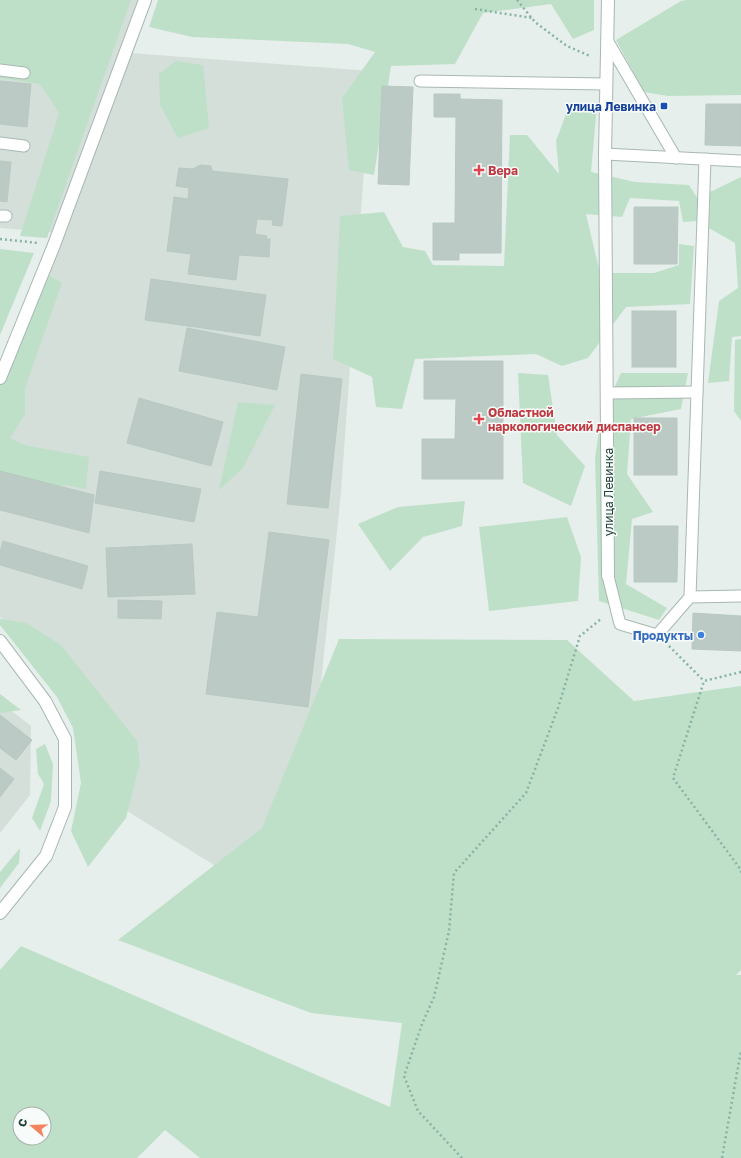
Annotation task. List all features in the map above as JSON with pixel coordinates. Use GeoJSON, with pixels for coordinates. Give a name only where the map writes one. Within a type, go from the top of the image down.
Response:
{"type":"FeatureCollection","features":[{"type":"Feature","properties":{"kind":"street"},"geometry":{"type":"LineString","coordinates":[[0,378],[54,245],[145,0]]}},
{"type":"Feature","properties":{"kind":"street","name":"улица Левинка"},"geometry":{"type":"LineString","coordinates":[[608,0],[605,154],[608,576]]}},
{"type":"Feature","properties":{"kind":"street"},"geometry":{"type":"LineString","coordinates":[[0,641],[4,650],[45,700],[65,738],[66,807],[46,856],[0,914]]}},
{"type":"Feature","properties":{"kind":"lane"},"geometry":{"type":"LineString","coordinates":[[607,40],[676,158]]}},
{"type":"Feature","properties":{"kind":"lane"},"geometry":{"type":"LineString","coordinates":[[0,70],[24,73]]}},
{"type":"Feature","properties":{"kind":"lane"},"geometry":{"type":"LineString","coordinates":[[420,81],[606,84]]}},
{"type":"Feature","properties":{"kind":"lane"},"geometry":{"type":"LineString","coordinates":[[0,143],[24,146]]}},
{"type":"Feature","properties":{"kind":"lane"},"geometry":{"type":"LineString","coordinates":[[605,154],[741,162]]}},
{"type":"Feature","properties":{"kind":"lane"},"geometry":{"type":"LineString","coordinates":[[608,576],[620,624],[657,634],[690,597],[705,159]]}},
{"type":"Feature","properties":{"kind":"lane"},"geometry":{"type":"LineString","coordinates":[[607,393],[697,392]]}},
{"type":"Feature","properties":{"kind":"lane"},"geometry":{"type":"LineString","coordinates":[[690,597],[741,596]]}},
{"type":"Feature","properties":{"kind":"path"},"geometry":{"type":"LineString","coordinates":[[516,0],[532,18],[567,46],[607,64]]}},
{"type":"Feature","properties":{"kind":"path"},"geometry":{"type":"LineString","coordinates":[[475,9],[532,18]]}},
{"type":"Feature","properties":{"kind":"path"},"geometry":{"type":"LineString","coordinates":[[0,239],[54,245]]}},
{"type":"Feature","properties":{"kind":"path"},"geometry":{"type":"LineString","coordinates":[[462,1158],[418,1111],[404,1076],[422,1024],[434,997],[449,931],[454,873],[526,793],[558,708],[580,636],[616,608]]}},
{"type":"Feature","properties":{"kind":"path"},"geometry":{"type":"LineString","coordinates":[[657,634],[704,681]]}},
{"type":"Feature","properties":{"kind":"path"},"geometry":{"type":"LineString","coordinates":[[704,681],[741,672]]}},
{"type":"Feature","properties":{"kind":"path"},"geometry":{"type":"LineString","coordinates":[[704,681],[673,778],[741,870],[741,874]]}},
{"type":"Feature","properties":{"kind":"path"},"geometry":{"type":"LineString","coordinates":[[722,1158],[741,1050]]}},
{"type":"Feature","properties":{"kind":"shaded area"},"geometry":{"type":"Polygon","coordinates":[[[0,0],[151,0],[131,53],[371,71],[341,493],[317,721],[238,880],[111,801],[98,741],[0,617],[0,390],[61,233],[0,228],[0,0]]]}},
{"type":"Feature","properties":{"kind":"shaded area"},"geometry":{"type":"Polygon","coordinates":[[[0,702],[31,726],[30,795],[0,833],[0,702]]]}},
{"type":"Feature","properties":{"kind":"green space"},"geometry":{"type":"Polygon","coordinates":[[[0,0],[131,0],[47,238],[20,236],[59,113],[40,84],[0,78],[0,0]]]}},
{"type":"Feature","properties":{"kind":"green space"},"geometry":{"type":"Polygon","coordinates":[[[158,0],[594,0],[594,30],[573,39],[551,4],[483,13],[455,64],[391,66],[374,175],[349,170],[342,98],[375,52],[348,44],[192,37],[149,27],[158,0]]]}},
{"type":"Feature","properties":{"kind":"green space"},"geometry":{"type":"Polygon","coordinates":[[[741,0],[741,95],[668,96],[644,92],[616,40],[681,1],[741,0]]]}},
{"type":"Feature","properties":{"kind":"green space"},"geometry":{"type":"Polygon","coordinates":[[[176,61],[203,65],[209,128],[178,138],[160,105],[159,74],[176,61]]]}},
{"type":"Feature","properties":{"kind":"green space"},"geometry":{"type":"Polygon","coordinates":[[[570,103],[597,105],[591,172],[635,182],[689,185],[698,199],[698,221],[683,222],[679,201],[630,198],[622,217],[586,214],[600,273],[654,273],[679,265],[679,244],[694,246],[690,304],[626,307],[588,358],[562,366],[536,354],[415,359],[402,409],[376,407],[372,377],[333,359],[340,216],[384,212],[403,247],[425,251],[433,265],[504,266],[510,135],[527,135],[559,174],[556,141],[570,103]]]}},
{"type":"Feature","properties":{"kind":"green space"},"geometry":{"type":"Polygon","coordinates":[[[741,177],[741,336],[732,337],[729,381],[708,383],[719,301],[738,288],[735,243],[709,228],[710,192],[741,177]]]}},
{"type":"Feature","properties":{"kind":"green space"},"geometry":{"type":"Polygon","coordinates":[[[0,249],[34,253],[0,335],[0,249]]]}},
{"type":"Feature","properties":{"kind":"green space"},"geometry":{"type":"Polygon","coordinates":[[[43,272],[62,283],[25,388],[25,414],[10,438],[24,445],[89,457],[86,489],[65,485],[0,495],[0,380],[43,272]]]}},
{"type":"Feature","properties":{"kind":"green space"},"geometry":{"type":"Polygon","coordinates":[[[741,339],[741,421],[734,411],[735,340],[741,339]]]}},
{"type":"Feature","properties":{"kind":"green space"},"geometry":{"type":"Polygon","coordinates":[[[518,373],[548,375],[557,435],[585,466],[571,506],[523,483],[518,373]]]}},
{"type":"Feature","properties":{"kind":"green space"},"geometry":{"type":"Polygon","coordinates":[[[621,373],[688,373],[681,409],[631,419],[627,474],[653,512],[632,519],[626,584],[667,608],[659,620],[599,601],[595,458],[601,417],[621,373]]]}},
{"type":"Feature","properties":{"kind":"green space"},"geometry":{"type":"Polygon","coordinates":[[[238,402],[275,405],[243,468],[219,490],[238,402]]]}},
{"type":"Feature","properties":{"kind":"green space"},"geometry":{"type":"Polygon","coordinates":[[[465,501],[462,526],[423,537],[390,571],[358,524],[398,507],[465,501]]]}},
{"type":"Feature","properties":{"kind":"green space"},"geometry":{"type":"Polygon","coordinates":[[[567,517],[581,557],[578,601],[489,611],[479,527],[567,517]]]}},
{"type":"Feature","properties":{"kind":"green space"},"geometry":{"type":"Polygon","coordinates":[[[0,619],[26,623],[61,645],[137,741],[140,763],[126,818],[88,867],[71,831],[81,783],[73,728],[57,697],[0,625],[0,619]]]}},
{"type":"Feature","properties":{"kind":"green space"},"geometry":{"type":"Polygon","coordinates":[[[339,639],[567,640],[634,701],[741,686],[741,970],[736,975],[741,975],[741,1158],[200,1158],[165,1130],[137,1158],[0,1158],[0,970],[21,946],[390,1107],[402,1023],[311,1013],[118,940],[262,828],[339,639]]]}},
{"type":"Feature","properties":{"kind":"green space"},"geometry":{"type":"Polygon","coordinates":[[[0,694],[21,710],[0,713],[0,694]]]}},
{"type":"Feature","properties":{"kind":"green space"},"geometry":{"type":"Polygon","coordinates":[[[45,744],[53,764],[51,801],[40,831],[32,818],[44,784],[38,774],[36,749],[45,744]]]}},
{"type":"Feature","properties":{"kind":"green space"},"geometry":{"type":"Polygon","coordinates":[[[20,848],[19,863],[0,888],[0,872],[20,848]]]}},
{"type":"Feature","properties":{"kind":"building"},"geometry":{"type":"Polygon","coordinates":[[[0,81],[31,84],[27,127],[0,124],[0,81]]]}},
{"type":"Feature","properties":{"kind":"building"},"geometry":{"type":"Polygon","coordinates":[[[382,86],[413,87],[409,185],[378,184],[382,86]]]}},
{"type":"Feature","properties":{"kind":"building","name":"Вера"},"geometry":{"type":"Polygon","coordinates":[[[434,94],[460,94],[460,99],[502,100],[501,253],[459,253],[459,260],[433,260],[433,223],[455,223],[456,117],[434,117],[434,94]]]}},
{"type":"Feature","properties":{"kind":"building"},"geometry":{"type":"Polygon","coordinates":[[[706,104],[741,104],[741,146],[705,145],[706,104]]]}},
{"type":"Feature","properties":{"kind":"building"},"geometry":{"type":"Polygon","coordinates":[[[0,161],[11,162],[7,202],[0,201],[0,161]]]}},
{"type":"Feature","properties":{"kind":"building"},"geometry":{"type":"Polygon","coordinates":[[[200,165],[211,166],[212,171],[288,179],[282,226],[272,225],[273,220],[257,219],[255,234],[267,236],[266,239],[270,239],[269,257],[239,255],[236,280],[188,274],[191,254],[167,251],[174,197],[188,199],[189,188],[176,186],[179,168],[193,169],[200,165]]]}},
{"type":"Feature","properties":{"kind":"building"},"geometry":{"type":"Polygon","coordinates":[[[634,207],[678,207],[677,264],[634,264],[634,207]]]}},
{"type":"Feature","properties":{"kind":"building"},"geometry":{"type":"Polygon","coordinates":[[[151,279],[266,295],[260,336],[145,320],[151,279]]]}},
{"type":"Feature","properties":{"kind":"building"},"geometry":{"type":"Polygon","coordinates":[[[632,311],[676,311],[676,367],[632,367],[632,311]]]}},
{"type":"Feature","properties":{"kind":"building"},"geometry":{"type":"Polygon","coordinates":[[[187,328],[285,347],[277,390],[179,371],[187,328]]]}},
{"type":"Feature","properties":{"kind":"building","name":"Областной наркологический диспансер"},"geometry":{"type":"Polygon","coordinates":[[[424,361],[503,361],[503,479],[422,479],[422,439],[455,439],[456,399],[424,399],[424,361]]]}},
{"type":"Feature","properties":{"kind":"building"},"geometry":{"type":"Polygon","coordinates":[[[301,374],[342,379],[328,508],[287,504],[301,374]]]}},
{"type":"Feature","properties":{"kind":"building"},"geometry":{"type":"Polygon","coordinates":[[[139,398],[223,422],[211,466],[127,443],[139,398]]]}},
{"type":"Feature","properties":{"kind":"building"},"geometry":{"type":"Polygon","coordinates":[[[634,418],[677,418],[677,475],[634,475],[634,418]]]}},
{"type":"Feature","properties":{"kind":"building"},"geometry":{"type":"Polygon","coordinates":[[[0,471],[94,495],[89,533],[0,510],[0,471]]]}},
{"type":"Feature","properties":{"kind":"building"},"geometry":{"type":"Polygon","coordinates":[[[100,471],[201,489],[194,522],[95,503],[100,471]]]}},
{"type":"Feature","properties":{"kind":"building"},"geometry":{"type":"Polygon","coordinates":[[[634,526],[678,526],[677,582],[634,582],[634,526]]]}},
{"type":"Feature","properties":{"kind":"building"},"geometry":{"type":"Polygon","coordinates":[[[269,532],[329,540],[308,707],[206,694],[217,612],[258,617],[269,532]]]}},
{"type":"Feature","properties":{"kind":"building"},"geometry":{"type":"Polygon","coordinates":[[[3,541],[88,566],[82,589],[0,565],[0,552],[3,541]]]}},
{"type":"Feature","properties":{"kind":"building"},"geometry":{"type":"Polygon","coordinates":[[[192,544],[195,594],[108,597],[106,548],[192,544]]]}},
{"type":"Feature","properties":{"kind":"building"},"geometry":{"type":"Polygon","coordinates":[[[118,600],[162,601],[161,619],[118,618],[118,600]]]}},
{"type":"Feature","properties":{"kind":"building"},"geometry":{"type":"Polygon","coordinates":[[[693,613],[741,616],[741,651],[692,649],[693,613]]]}},
{"type":"Feature","properties":{"kind":"building"},"geometry":{"type":"Polygon","coordinates":[[[0,715],[32,740],[16,760],[0,748],[0,715]]]}},
{"type":"Feature","properties":{"kind":"building"},"geometry":{"type":"Polygon","coordinates":[[[0,768],[14,779],[0,797],[0,768]]]}},
{"type":"Feature","properties":{"kind":"place","name":"улица Левинка"},"geometry":{"type":"Point","coordinates":[664,106]}},
{"type":"Feature","properties":{"kind":"place","name":"Вера"},"geometry":{"type":"Point","coordinates":[479,170]}},
{"type":"Feature","properties":{"kind":"place","name":"Областной наркологический диспансер"},"geometry":{"type":"Point","coordinates":[479,419]}},
{"type":"Feature","properties":{"kind":"place","name":"Продукты"},"geometry":{"type":"Point","coordinates":[701,635]}}]}
